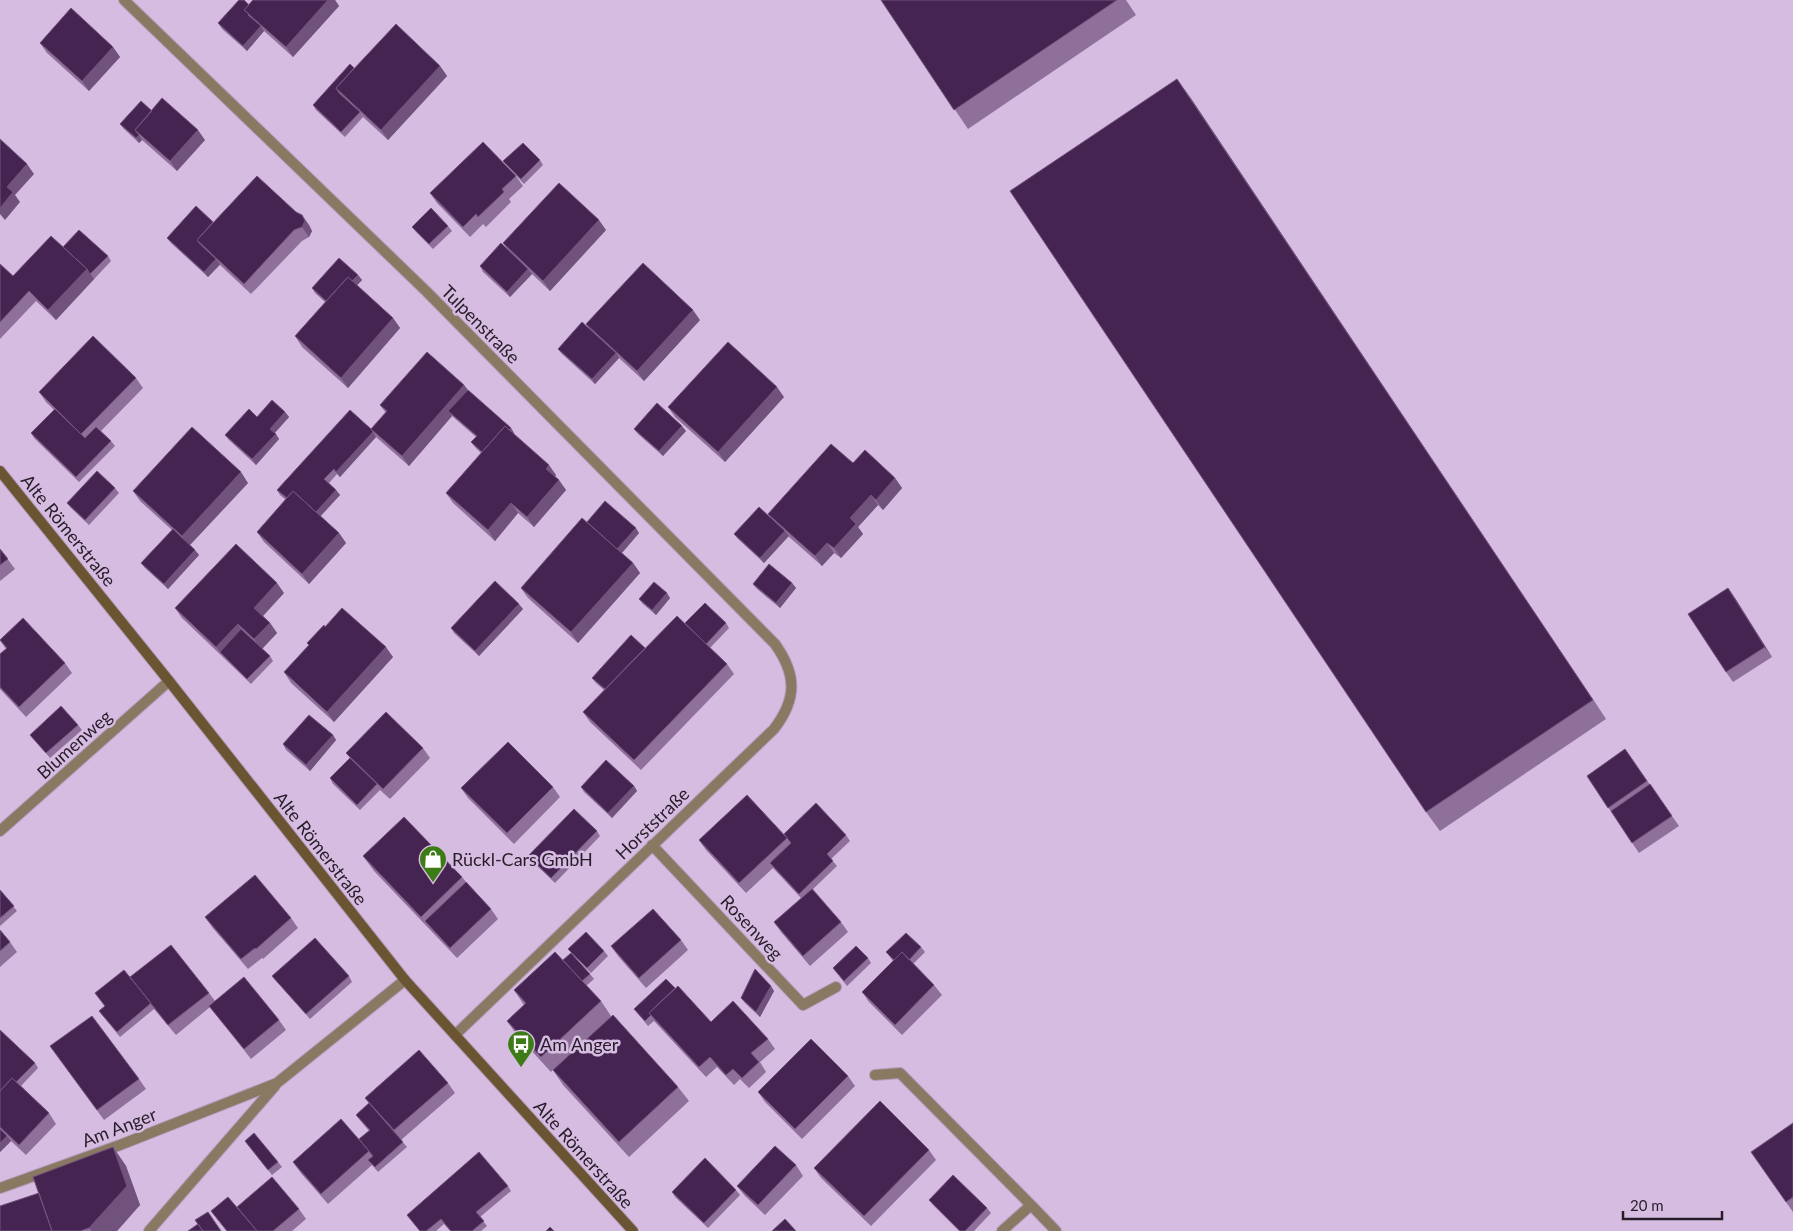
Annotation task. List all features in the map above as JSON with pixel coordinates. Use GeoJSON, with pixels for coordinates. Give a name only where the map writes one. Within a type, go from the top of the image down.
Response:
{"type":"FeatureCollection","features":[{"type":"Feature","properties":{"kind":"main road","name":"Alte Römerstraße"},"geometry":{"type":"LineString","coordinates":[[0,471],[169,681],[404,980],[633,1231]]}},
{"type":"Feature","properties":{"kind":"street","name":"Tulpenstraße"},"geometry":{"type":"LineString","coordinates":[[124,0],[426,291],[775,644],[784,657],[790,672],[792,687]]}},
{"type":"Feature","properties":{"kind":"street","name":"Blumenweg"},"geometry":{"type":"LineString","coordinates":[[0,831],[169,681]]}},
{"type":"Feature","properties":{"kind":"street","name":"Horststraße"},"geometry":{"type":"LineString","coordinates":[[454,1035],[774,729],[784,717],[790,702],[792,687]]}},
{"type":"Feature","properties":{"kind":"street","name":"Rosenweg"},"geometry":{"type":"LineString","coordinates":[[652,845],[803,1005],[836,987]]}},
{"type":"Feature","properties":{"kind":"street","name":"Am Anger"},"geometry":{"type":"LineString","coordinates":[[149,1231],[277,1083],[404,980]]}},
{"type":"Feature","properties":{"kind":"street"},"geometry":{"type":"LineString","coordinates":[[875,1075],[900,1073],[1056,1231]]}},
{"type":"Feature","properties":{"kind":"street","name":"Am Anger"},"geometry":{"type":"LineString","coordinates":[[0,1188],[277,1083]]}},
{"type":"Feature","properties":{"kind":"street"},"geometry":{"type":"LineString","coordinates":[[1002,1231],[1031,1205]]}},
{"type":"Feature","properties":{"kind":"building"},"geometry":{"type":"Polygon","coordinates":[[[239,0],[244,0],[249,5],[244,10],[261,26],[243,46],[218,23],[239,0]]]}},
{"type":"Feature","properties":{"kind":"building"},"geometry":{"type":"Polygon","coordinates":[[[253,0],[328,0],[286,47],[244,10],[253,0]]]}},
{"type":"Feature","properties":{"kind":"building"},"geometry":{"type":"Polygon","coordinates":[[[881,0],[1117,0],[954,110],[881,0]]]}},
{"type":"Feature","properties":{"kind":"building"},"geometry":{"type":"Polygon","coordinates":[[[71,8],[113,47],[82,81],[40,43],[71,8]]]}},
{"type":"Feature","properties":{"kind":"building"},"geometry":{"type":"Polygon","coordinates":[[[396,24],[440,66],[381,130],[336,88],[396,24]]]}},
{"type":"Feature","properties":{"kind":"building"},"geometry":{"type":"Polygon","coordinates":[[[350,64],[354,68],[336,88],[360,112],[341,132],[313,105],[350,64]]]}},
{"type":"Feature","properties":{"kind":"building"},"geometry":{"type":"Polygon","coordinates":[[[1177,79],[1593,700],[1426,812],[1010,191],[1177,79]]]}},
{"type":"Feature","properties":{"kind":"building"},"geometry":{"type":"Polygon","coordinates":[[[162,98],[198,130],[170,161],[135,130],[162,98]]]}},
{"type":"Feature","properties":{"kind":"building"},"geometry":{"type":"Polygon","coordinates":[[[141,101],[152,111],[135,130],[139,135],[136,138],[120,124],[141,101]]]}},
{"type":"Feature","properties":{"kind":"building"},"geometry":{"type":"Polygon","coordinates":[[[0,139],[27,164],[7,187],[13,192],[0,208],[0,139]]]}},
{"type":"Feature","properties":{"kind":"building"},"geometry":{"type":"Polygon","coordinates":[[[483,142],[516,176],[502,189],[504,192],[478,217],[476,214],[463,227],[430,193],[483,142]]]}},
{"type":"Feature","properties":{"kind":"building"},"geometry":{"type":"Polygon","coordinates":[[[523,143],[540,160],[521,179],[503,161],[523,143]]]}},
{"type":"Feature","properties":{"kind":"building"},"geometry":{"type":"Polygon","coordinates":[[[257,176],[296,212],[302,215],[305,221],[302,227],[294,230],[244,284],[197,240],[257,176]]]}},
{"type":"Feature","properties":{"kind":"building"},"geometry":{"type":"Polygon","coordinates":[[[559,183],[599,220],[543,281],[503,243],[559,183]]]}},
{"type":"Feature","properties":{"kind":"building"},"geometry":{"type":"Polygon","coordinates":[[[196,206],[213,222],[197,240],[216,259],[204,272],[167,238],[196,206]]]}},
{"type":"Feature","properties":{"kind":"building"},"geometry":{"type":"Polygon","coordinates":[[[431,208],[448,226],[429,244],[412,227],[431,208]]]}},
{"type":"Feature","properties":{"kind":"building"},"geometry":{"type":"Polygon","coordinates":[[[79,230],[108,256],[90,274],[63,247],[79,230]]]}},
{"type":"Feature","properties":{"kind":"building"},"geometry":{"type":"Polygon","coordinates":[[[51,236],[87,269],[48,310],[29,291],[0,322],[0,264],[13,276],[51,236]]]}},
{"type":"Feature","properties":{"kind":"building"},"geometry":{"type":"Polygon","coordinates":[[[501,243],[528,269],[507,292],[480,266],[501,243]]]}},
{"type":"Feature","properties":{"kind":"building"},"geometry":{"type":"Polygon","coordinates":[[[339,258],[358,275],[352,281],[348,277],[326,301],[312,288],[339,258]]]}},
{"type":"Feature","properties":{"kind":"building"},"geometry":{"type":"Polygon","coordinates":[[[643,263],[693,310],[637,371],[586,324],[643,263]]]}},
{"type":"Feature","properties":{"kind":"building"},"geometry":{"type":"Polygon","coordinates":[[[348,277],[393,318],[341,378],[295,336],[348,277]]]}},
{"type":"Feature","properties":{"kind":"building"},"geometry":{"type":"Polygon","coordinates":[[[582,322],[616,353],[592,379],[558,349],[582,322]]]}},
{"type":"Feature","properties":{"kind":"building"},"geometry":{"type":"Polygon","coordinates":[[[93,336],[136,378],[81,434],[39,392],[93,336]]]}},
{"type":"Feature","properties":{"kind":"building"},"geometry":{"type":"Polygon","coordinates":[[[728,342],[777,387],[718,452],[668,407],[728,342]]]}},
{"type":"Feature","properties":{"kind":"building"},"geometry":{"type":"Polygon","coordinates":[[[427,352],[464,385],[402,456],[371,429],[387,411],[380,405],[427,352]]]}},
{"type":"Feature","properties":{"kind":"building"},"geometry":{"type":"Polygon","coordinates":[[[468,390],[511,428],[509,430],[505,426],[482,452],[471,442],[477,436],[448,411],[468,390]]]}},
{"type":"Feature","properties":{"kind":"building"},"geometry":{"type":"Polygon","coordinates":[[[272,400],[285,412],[270,429],[276,434],[252,459],[225,435],[249,409],[257,417],[272,400]]]}},
{"type":"Feature","properties":{"kind":"building"},"geometry":{"type":"Polygon","coordinates":[[[657,403],[682,426],[659,451],[634,429],[657,403]]]}},
{"type":"Feature","properties":{"kind":"building"},"geometry":{"type":"Polygon","coordinates":[[[55,409],[85,438],[96,427],[111,441],[76,477],[31,433],[55,409]]]}},
{"type":"Feature","properties":{"kind":"building"},"geometry":{"type":"Polygon","coordinates":[[[350,410],[373,432],[336,472],[334,469],[324,479],[336,490],[316,512],[293,491],[287,498],[277,490],[350,410]]]}},
{"type":"Feature","properties":{"kind":"building"},"geometry":{"type":"Polygon","coordinates":[[[505,426],[549,465],[546,469],[559,480],[527,517],[511,503],[488,530],[446,493],[505,426]]]}},
{"type":"Feature","properties":{"kind":"building"},"geometry":{"type":"Polygon","coordinates":[[[192,427],[241,472],[182,536],[133,491],[192,427]]]}},
{"type":"Feature","properties":{"kind":"building"},"geometry":{"type":"Polygon","coordinates":[[[831,444],[853,463],[865,450],[895,478],[876,500],[871,495],[850,518],[856,524],[834,548],[827,543],[815,556],[768,514],[831,444]]]}},
{"type":"Feature","properties":{"kind":"building"},"geometry":{"type":"Polygon","coordinates":[[[97,471],[115,488],[85,520],[67,503],[97,471]]]}},
{"type":"Feature","properties":{"kind":"building"},"geometry":{"type":"Polygon","coordinates":[[[293,491],[339,533],[302,574],[257,532],[293,491]]]}},
{"type":"Feature","properties":{"kind":"building"},"geometry":{"type":"Polygon","coordinates":[[[605,501],[636,528],[617,549],[587,522],[605,501]]]}},
{"type":"Feature","properties":{"kind":"building"},"geometry":{"type":"Polygon","coordinates":[[[759,507],[785,531],[760,558],[734,534],[759,507]]]}},
{"type":"Feature","properties":{"kind":"building"},"geometry":{"type":"Polygon","coordinates":[[[582,518],[633,563],[571,632],[521,588],[582,518]]]}},
{"type":"Feature","properties":{"kind":"building"},"geometry":{"type":"Polygon","coordinates":[[[173,529],[195,550],[164,584],[141,563],[173,529]]]}},
{"type":"Feature","properties":{"kind":"building"},"geometry":{"type":"Polygon","coordinates":[[[236,544],[277,583],[254,608],[270,623],[254,639],[238,624],[216,647],[175,608],[236,544]]]}},
{"type":"Feature","properties":{"kind":"building"},"geometry":{"type":"Polygon","coordinates":[[[0,549],[8,559],[0,565],[0,549]]]}},
{"type":"Feature","properties":{"kind":"building"},"geometry":{"type":"Polygon","coordinates":[[[769,564],[792,583],[776,603],[753,584],[769,564]]]}},
{"type":"Feature","properties":{"kind":"building"},"geometry":{"type":"Polygon","coordinates":[[[495,581],[519,604],[475,651],[451,628],[495,581]]]}},
{"type":"Feature","properties":{"kind":"building"},"geometry":{"type":"Polygon","coordinates":[[[654,582],[667,593],[652,610],[639,599],[654,582]]]}},
{"type":"Feature","properties":{"kind":"building"},"geometry":{"type":"Polygon","coordinates":[[[1728,588],[1765,647],[1726,672],[1688,614],[1728,588]]]}},
{"type":"Feature","properties":{"kind":"building"},"geometry":{"type":"Polygon","coordinates":[[[705,603],[726,623],[706,644],[685,623],[705,603]]]}},
{"type":"Feature","properties":{"kind":"building"},"geometry":{"type":"Polygon","coordinates":[[[342,608],[386,647],[327,712],[284,672],[309,645],[307,643],[342,608]]]}},
{"type":"Feature","properties":{"kind":"building"},"geometry":{"type":"Polygon","coordinates":[[[677,616],[727,664],[634,760],[583,712],[677,616]]]}},
{"type":"Feature","properties":{"kind":"building"},"geometry":{"type":"Polygon","coordinates":[[[23,618],[65,663],[19,707],[0,687],[0,654],[7,648],[0,640],[23,618]]]}},
{"type":"Feature","properties":{"kind":"building"},"geometry":{"type":"Polygon","coordinates":[[[241,629],[270,656],[247,679],[220,652],[241,629]]]}},
{"type":"Feature","properties":{"kind":"building"},"geometry":{"type":"Polygon","coordinates":[[[631,635],[645,648],[605,689],[592,678],[631,635]]]}},
{"type":"Feature","properties":{"kind":"building"},"geometry":{"type":"Polygon","coordinates":[[[61,706],[78,725],[46,753],[30,735],[61,706]]]}},
{"type":"Feature","properties":{"kind":"building"},"geometry":{"type":"Polygon","coordinates":[[[386,712],[423,748],[383,789],[346,753],[386,712]]]}},
{"type":"Feature","properties":{"kind":"building"},"geometry":{"type":"Polygon","coordinates":[[[309,715],[333,735],[306,765],[283,744],[309,715]]]}},
{"type":"Feature","properties":{"kind":"building"},"geometry":{"type":"Polygon","coordinates":[[[508,742],[553,787],[507,833],[461,788],[508,742]]]}},
{"type":"Feature","properties":{"kind":"building"},"geometry":{"type":"Polygon","coordinates":[[[1625,749],[1647,781],[1608,808],[1587,776],[1625,749]]]}},
{"type":"Feature","properties":{"kind":"building"},"geometry":{"type":"Polygon","coordinates":[[[350,758],[377,784],[357,805],[330,778],[350,758]]]}},
{"type":"Feature","properties":{"kind":"building"},"geometry":{"type":"Polygon","coordinates":[[[606,760],[634,786],[608,813],[581,787],[606,760]]]}},
{"type":"Feature","properties":{"kind":"building"},"geometry":{"type":"Polygon","coordinates":[[[1650,784],[1672,816],[1632,843],[1611,811],[1650,784]]]}},
{"type":"Feature","properties":{"kind":"building"},"geometry":{"type":"Polygon","coordinates":[[[747,795],[787,838],[739,883],[699,840],[747,795]]]}},
{"type":"Feature","properties":{"kind":"building"},"geometry":{"type":"Polygon","coordinates":[[[816,803],[846,835],[827,854],[833,861],[799,894],[770,863],[791,843],[784,834],[816,803]]]}},
{"type":"Feature","properties":{"kind":"building"},"geometry":{"type":"Polygon","coordinates":[[[574,809],[597,831],[551,878],[528,856],[574,809]]]}},
{"type":"Feature","properties":{"kind":"building"},"geometry":{"type":"Polygon","coordinates":[[[404,817],[462,877],[421,917],[363,856],[404,817]]]}},
{"type":"Feature","properties":{"kind":"building"},"geometry":{"type":"Polygon","coordinates":[[[255,875],[291,918],[256,949],[241,959],[205,917],[255,875]]]}},
{"type":"Feature","properties":{"kind":"building"},"geometry":{"type":"Polygon","coordinates":[[[466,882],[491,909],[450,948],[425,921],[466,882]]]}},
{"type":"Feature","properties":{"kind":"building"},"geometry":{"type":"Polygon","coordinates":[[[812,889],[841,922],[803,956],[774,922],[812,889]]]}},
{"type":"Feature","properties":{"kind":"building"},"geometry":{"type":"Polygon","coordinates":[[[0,890],[14,906],[0,918],[0,890]]]}},
{"type":"Feature","properties":{"kind":"building"},"geometry":{"type":"Polygon","coordinates":[[[653,909],[681,940],[639,978],[611,946],[653,909]]]}},
{"type":"Feature","properties":{"kind":"building"},"geometry":{"type":"Polygon","coordinates":[[[0,930],[10,942],[0,951],[0,930]]]}},
{"type":"Feature","properties":{"kind":"building"},"geometry":{"type":"Polygon","coordinates":[[[586,932],[604,951],[587,968],[568,949],[586,932]]]}},
{"type":"Feature","properties":{"kind":"building"},"geometry":{"type":"Polygon","coordinates":[[[906,933],[921,947],[909,960],[902,952],[894,960],[886,952],[906,933]]]}},
{"type":"Feature","properties":{"kind":"building"},"geometry":{"type":"Polygon","coordinates":[[[315,938],[349,976],[306,1014],[272,976],[315,938]]]}},
{"type":"Feature","properties":{"kind":"building"},"geometry":{"type":"Polygon","coordinates":[[[171,945],[209,993],[168,1025],[130,977],[171,945]]]}},
{"type":"Feature","properties":{"kind":"building"},"geometry":{"type":"Polygon","coordinates":[[[856,946],[868,958],[844,981],[833,968],[856,946]]]}},
{"type":"Feature","properties":{"kind":"building"},"geometry":{"type":"Polygon","coordinates":[[[555,952],[601,1001],[541,1057],[507,1021],[526,1003],[514,990],[555,952]]]}},
{"type":"Feature","properties":{"kind":"building"},"geometry":{"type":"Polygon","coordinates":[[[902,952],[934,985],[895,1025],[862,992],[902,952]]]}},
{"type":"Feature","properties":{"kind":"building"},"geometry":{"type":"Polygon","coordinates":[[[571,953],[590,974],[582,981],[563,960],[571,953]]]}},
{"type":"Feature","properties":{"kind":"building"},"geometry":{"type":"Polygon","coordinates":[[[755,969],[771,986],[756,1012],[741,998],[755,969]]]}},
{"type":"Feature","properties":{"kind":"building"},"geometry":{"type":"Polygon","coordinates":[[[124,970],[151,1003],[117,1032],[99,1011],[105,1006],[95,993],[124,970]]]}},
{"type":"Feature","properties":{"kind":"building"},"geometry":{"type":"Polygon","coordinates":[[[244,977],[279,1020],[244,1049],[209,1006],[244,977]]]}},
{"type":"Feature","properties":{"kind":"building"},"geometry":{"type":"Polygon","coordinates":[[[666,979],[675,988],[649,1013],[651,1015],[645,1021],[634,1009],[666,979]]]}},
{"type":"Feature","properties":{"kind":"building"},"geometry":{"type":"Polygon","coordinates":[[[678,986],[711,1022],[733,1001],[768,1039],[751,1053],[759,1062],[742,1078],[733,1069],[726,1075],[710,1057],[699,1067],[649,1013],[678,986]]]}},
{"type":"Feature","properties":{"kind":"building"},"geometry":{"type":"Polygon","coordinates":[[[613,1015],[678,1087],[619,1142],[553,1070],[613,1015]]]}},
{"type":"Feature","properties":{"kind":"building"},"geometry":{"type":"Polygon","coordinates":[[[92,1016],[139,1079],[97,1110],[50,1046],[92,1016]]]}},
{"type":"Feature","properties":{"kind":"building"},"geometry":{"type":"Polygon","coordinates":[[[0,1030],[35,1063],[16,1082],[12,1078],[0,1091],[0,1030]]]}},
{"type":"Feature","properties":{"kind":"building"},"geometry":{"type":"Polygon","coordinates":[[[811,1039],[848,1076],[795,1129],[758,1092],[811,1039]]]}},
{"type":"Feature","properties":{"kind":"building"},"geometry":{"type":"Polygon","coordinates":[[[419,1050],[448,1083],[394,1130],[365,1098],[419,1050]]]}},
{"type":"Feature","properties":{"kind":"building"},"geometry":{"type":"Polygon","coordinates":[[[12,1078],[49,1113],[19,1145],[0,1127],[0,1091],[12,1078]]]}},
{"type":"Feature","properties":{"kind":"building"},"geometry":{"type":"Polygon","coordinates":[[[880,1101],[929,1150],[864,1216],[814,1168],[880,1101]]]}},
{"type":"Feature","properties":{"kind":"building"},"geometry":{"type":"Polygon","coordinates":[[[369,1103],[403,1142],[375,1167],[368,1160],[373,1156],[359,1139],[370,1130],[356,1115],[369,1103]]]}},
{"type":"Feature","properties":{"kind":"building"},"geometry":{"type":"Polygon","coordinates":[[[341,1119],[369,1151],[321,1194],[293,1162],[341,1119]]]}},
{"type":"Feature","properties":{"kind":"building"},"geometry":{"type":"Polygon","coordinates":[[[1793,1123],[1793,1197],[1786,1202],[1751,1152],[1793,1123]]]}},
{"type":"Feature","properties":{"kind":"building"},"geometry":{"type":"Polygon","coordinates":[[[0,1129],[7,1136],[0,1143],[0,1129]]]}},
{"type":"Feature","properties":{"kind":"building"},"geometry":{"type":"Polygon","coordinates":[[[254,1133],[278,1162],[268,1170],[245,1141],[254,1133]]]}},
{"type":"Feature","properties":{"kind":"building"},"geometry":{"type":"Polygon","coordinates":[[[775,1146],[796,1165],[758,1205],[737,1186],[775,1146]]]}},
{"type":"Feature","properties":{"kind":"building"},"geometry":{"type":"Polygon","coordinates":[[[113,1147],[127,1186],[89,1228],[80,1231],[52,1231],[33,1177],[113,1147]]]}},
{"type":"Feature","properties":{"kind":"building"},"geometry":{"type":"Polygon","coordinates":[[[479,1152],[508,1186],[476,1212],[484,1221],[472,1231],[451,1231],[441,1219],[426,1231],[420,1231],[407,1215],[479,1152]]]}},
{"type":"Feature","properties":{"kind":"building"},"geometry":{"type":"Polygon","coordinates":[[[705,1158],[736,1190],[704,1223],[672,1192],[705,1158]]]}},
{"type":"Feature","properties":{"kind":"building"},"geometry":{"type":"Polygon","coordinates":[[[953,1175],[987,1208],[965,1231],[960,1231],[929,1200],[953,1175]]]}},
{"type":"Feature","properties":{"kind":"building"},"geometry":{"type":"Polygon","coordinates":[[[272,1177],[299,1209],[273,1231],[257,1231],[237,1207],[272,1177]]]}},
{"type":"Feature","properties":{"kind":"building"},"geometry":{"type":"Polygon","coordinates":[[[39,1193],[52,1231],[0,1231],[0,1206],[39,1193]]]}},
{"type":"Feature","properties":{"kind":"building"},"geometry":{"type":"Polygon","coordinates":[[[228,1197],[257,1231],[227,1231],[211,1211],[228,1197]]]}},
{"type":"Feature","properties":{"kind":"building"},"geometry":{"type":"Polygon","coordinates":[[[208,1212],[221,1231],[203,1231],[195,1220],[208,1212]]]}},
{"type":"Feature","properties":{"kind":"building"},"geometry":{"type":"Polygon","coordinates":[[[785,1219],[796,1231],[772,1231],[785,1219]]]}},
{"type":"Feature","properties":{"kind":"building"},"geometry":{"type":"Polygon","coordinates":[[[198,1224],[203,1231],[188,1231],[198,1224]]]}},
{"type":"Feature","properties":{"kind":"building"},"geometry":{"type":"Polygon","coordinates":[[[550,1227],[554,1231],[546,1231],[550,1227]]]}},
{"type":"Feature","properties":{"kind":"place","name":"Rückl-Cars GmbH"},"geometry":{"type":"Point","coordinates":[433,883]}},
{"type":"Feature","properties":{"kind":"place","name":"Am Anger"},"geometry":{"type":"Point","coordinates":[521,1068]}}]}
